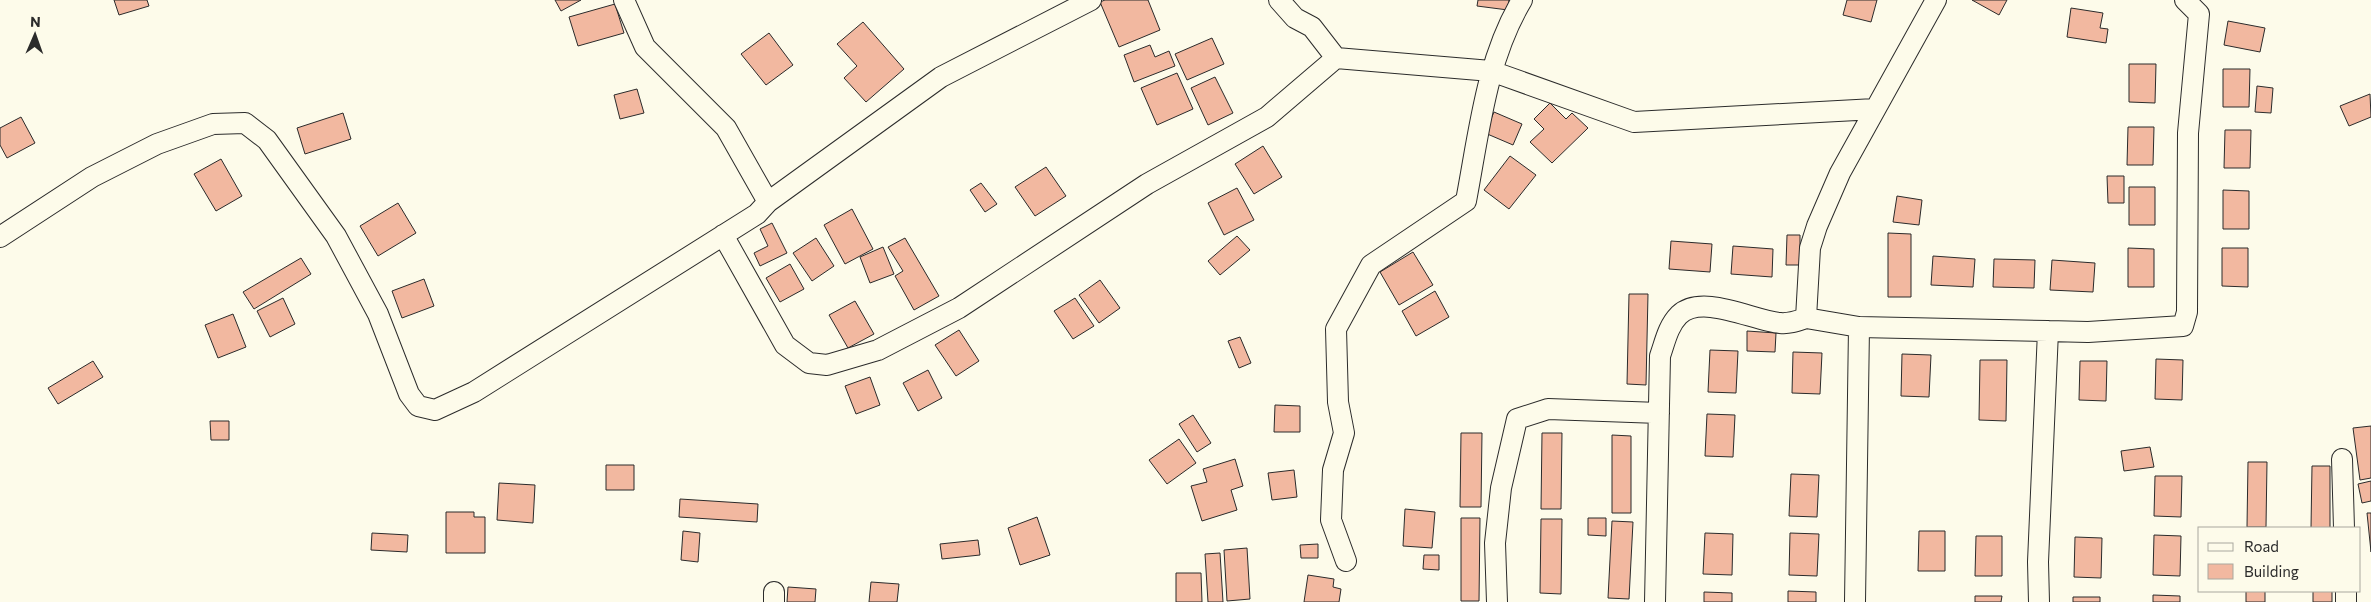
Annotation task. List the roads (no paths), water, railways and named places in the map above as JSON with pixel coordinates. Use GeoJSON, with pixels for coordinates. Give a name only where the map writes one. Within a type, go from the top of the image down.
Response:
{"type":"FeatureCollection","features":[{"type":"Feature","properties":{"kind":"street"},"geometry":{"type":"LineString","coordinates":[[624,0],[645,47],[726,128],[768,202]]}},
{"type":"Feature","properties":{"kind":"street"},"geometry":{"type":"LineString","coordinates":[[0,237],[92,177],[157,144],[213,124],[245,123],[267,140],[336,236],[378,314],[409,394],[418,406],[435,410],[474,392],[757,214],[768,202],[941,77],[1091,0]]}},
{"type":"Feature","properties":{"kind":"street"},"geometry":{"type":"LineString","coordinates":[[1280,0],[1294,18],[1312,27],[1336,58]]}},
{"type":"Feature","properties":{"kind":"street"},"geometry":{"type":"LineString","coordinates":[[1346,561],[1331,520],[1333,470],[1344,433],[1338,402],[1336,329],[1371,265],[1466,201],[1492,71],[1510,20],[1522,0]]}},
{"type":"Feature","properties":{"kind":"street"},"geometry":{"type":"LineString","coordinates":[[1806,318],[1810,248],[1840,173],[1936,0]]}},
{"type":"Feature","properties":{"kind":"street"},"geometry":{"type":"LineString","coordinates":[[1656,602],[1660,356],[1668,332],[1680,314],[1700,307],[1729,310],[1779,323],[1793,323],[1806,318],[1859,327],[2088,332],[2183,326],[2187,312],[2188,133],[2199,14],[2184,0]]}},
{"type":"Feature","properties":{"kind":"street"},"geometry":{"type":"LineString","coordinates":[[723,236],[785,345],[810,363],[827,365],[878,350],[959,308],[1148,184],[1267,117],[1336,58],[1492,71],[1634,122],[1875,109]]}},
{"type":"Feature","properties":{"kind":"street"},"geometry":{"type":"LineString","coordinates":[[1855,602],[1859,327]]}},
{"type":"Feature","properties":{"kind":"street"},"geometry":{"type":"LineString","coordinates":[[2039,602],[2038,562],[2048,331]]}},
{"type":"Feature","properties":{"kind":"street"},"geometry":{"type":"LineString","coordinates":[[1497,602],[1495,543],[1501,488],[1517,419],[1548,409],[1659,413]]}},
{"type":"Feature","properties":{"kind":"street"},"geometry":{"type":"LineString","coordinates":[[2342,459],[2344,527]]}}]}
